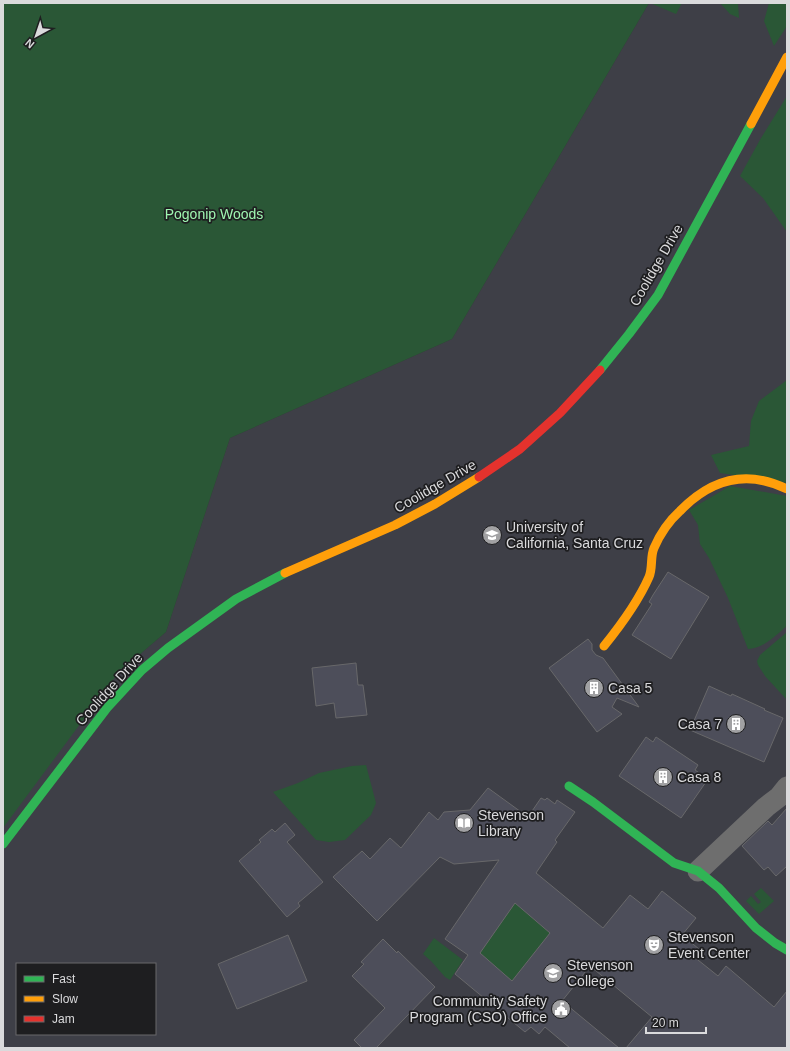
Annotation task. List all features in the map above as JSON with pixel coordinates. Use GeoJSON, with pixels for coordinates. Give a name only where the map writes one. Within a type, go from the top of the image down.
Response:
{"type":"FeatureCollection","features":[{"type":"Feature","properties":{"kind":"street","name":"Coolidge Drive"},"geometry":{"type":"LineString","coordinates":[[3,844],[107,708],[142,670],[168,648],[236,599],[285,573],[395,525],[473,481],[520,449],[560,413],[598,372],[630,334],[658,295],[787,57]]}},
{"type":"Feature","properties":{"kind":"street"},"geometry":{"type":"LineString","coordinates":[[604,646],[620,625],[650,574],[653,548],[670,520],[685,505],[712,486],[728,480],[750,478],[768,482],[787,489]]}},
{"type":"Feature","properties":{"kind":"street"},"geometry":{"type":"LineString","coordinates":[[569,786],[593,802],[674,863],[698,871],[720,888],[756,928],[775,943],[787,950]]}},
{"type":"Feature","properties":{"kind":"street"},"geometry":{"type":"LineString","coordinates":[[698,871],[787,787]]}},
{"type":"Feature","properties":{"kind":"shaded area","name":"University of California, Santa Cruz"},"geometry":{"type":"Polygon","coordinates":[[[649,3],[787,3],[787,1048],[3,1048],[3,770],[166,632],[230,438],[452,339],[649,3]]]}},
{"type":"Feature","properties":{"kind":"green space","name":"Pogonip Woods"},"geometry":{"type":"Polygon","coordinates":[[[3,3],[649,3],[452,339],[230,438],[166,632],[118,673],[3,828],[3,3]]]}},
{"type":"Feature","properties":{"kind":"green space"},"geometry":{"type":"Polygon","coordinates":[[[650,3],[682,3],[676,14],[650,3]]]}},
{"type":"Feature","properties":{"kind":"green space"},"geometry":{"type":"Polygon","coordinates":[[[720,3],[738,3],[739,18],[730,14],[720,3]]]}},
{"type":"Feature","properties":{"kind":"green space"},"geometry":{"type":"Polygon","coordinates":[[[769,3],[787,3],[787,26],[774,46],[764,21],[769,3]]]}},
{"type":"Feature","properties":{"kind":"green space"},"geometry":{"type":"Polygon","coordinates":[[[787,96],[787,232],[763,198],[740,176],[787,96]]]}},
{"type":"Feature","properties":{"kind":"green space"},"geometry":{"type":"Polygon","coordinates":[[[787,380],[787,483],[720,473],[711,455],[749,446],[751,421],[759,401],[787,380]]]}},
{"type":"Feature","properties":{"kind":"green space"},"geometry":{"type":"Polygon","coordinates":[[[730,486],[787,496],[787,626],[759,647],[748,649],[728,598],[709,558],[700,544],[698,525],[689,510],[730,486]]]}},
{"type":"Feature","properties":{"kind":"green space"},"geometry":{"type":"Polygon","coordinates":[[[787,632],[787,700],[765,676],[757,661],[760,655],[787,632]]]}},
{"type":"Feature","properties":{"kind":"green space"},"geometry":{"type":"Polygon","coordinates":[[[366,765],[376,803],[371,815],[345,840],[329,842],[316,840],[273,792],[298,783],[319,773],[352,766],[366,765]]]}},
{"type":"Feature","properties":{"kind":"green space"},"geometry":{"type":"Polygon","coordinates":[[[761,888],[774,901],[759,914],[746,901],[751,896],[758,904],[761,902],[754,894],[761,888]]]}},
{"type":"Feature","properties":{"kind":"green space"},"geometry":{"type":"Polygon","coordinates":[[[515,903],[550,933],[512,981],[480,953],[515,903]]]}},
{"type":"Feature","properties":{"kind":"green space"},"geometry":{"type":"Polygon","coordinates":[[[434,938],[463,960],[450,980],[445,977],[423,954],[434,938]]]}},
{"type":"Feature","properties":{"kind":"building"},"geometry":{"type":"Polygon","coordinates":[[[668,572],[709,597],[671,659],[632,635],[652,604],[649,602],[668,572]]]}},
{"type":"Feature","properties":{"kind":"building","name":"Casa 5"},"geometry":{"type":"Polygon","coordinates":[[[588,639],[592,644],[592,650],[596,655],[603,658],[639,707],[617,698],[612,707],[622,714],[597,732],[549,668],[588,639]]]}},
{"type":"Feature","properties":{"kind":"building"},"geometry":{"type":"Polygon","coordinates":[[[356,663],[358,685],[363,685],[367,715],[336,718],[334,703],[316,706],[312,668],[356,663]]]}},
{"type":"Feature","properties":{"kind":"building","name":"Casa 7"},"geometry":{"type":"Polygon","coordinates":[[[709,686],[731,696],[732,694],[783,718],[764,762],[690,730],[709,686]]]}},
{"type":"Feature","properties":{"kind":"building","name":"Casa 8"},"geometry":{"type":"Polygon","coordinates":[[[646,737],[653,742],[656,737],[698,765],[695,770],[708,779],[681,818],[619,776],[646,737]]]}},
{"type":"Feature","properties":{"kind":"building"},"geometry":{"type":"Polygon","coordinates":[[[488,788],[528,817],[541,798],[545,800],[547,798],[555,804],[557,800],[575,812],[555,840],[557,842],[536,873],[603,928],[630,895],[648,909],[662,891],[696,918],[682,935],[699,949],[693,956],[718,976],[726,966],[774,1007],[787,991],[787,1048],[626,1048],[652,1017],[590,966],[562,1001],[619,1048],[570,1048],[545,1027],[539,1034],[531,1027],[525,1032],[455,974],[468,955],[445,939],[499,860],[454,864],[440,857],[377,921],[333,877],[362,851],[370,859],[390,838],[401,848],[429,812],[438,820],[444,812],[470,810],[488,788]],[[515,903],[480,953],[512,981],[550,933],[515,903]]]}},
{"type":"Feature","properties":{"kind":"building"},"geometry":{"type":"Polygon","coordinates":[[[787,808],[787,866],[776,876],[768,867],[764,870],[742,846],[768,821],[772,825],[787,808]]]}},
{"type":"Feature","properties":{"kind":"building"},"geometry":{"type":"Polygon","coordinates":[[[285,823],[295,835],[287,842],[323,882],[298,903],[300,906],[287,917],[239,861],[261,842],[259,840],[272,829],[275,832],[285,823]]]}},
{"type":"Feature","properties":{"kind":"building"},"geometry":{"type":"Polygon","coordinates":[[[288,935],[307,981],[237,1009],[218,964],[288,935]]]}},
{"type":"Feature","properties":{"kind":"building"},"geometry":{"type":"Polygon","coordinates":[[[383,939],[397,953],[398,951],[435,987],[376,1048],[362,1048],[354,1040],[385,1008],[352,976],[364,964],[361,962],[383,939]]]}},
{"type":"Feature","properties":{"kind":"traffic: fast"},"geometry":{"type":"LineString","coordinates":[[600,370],[658,295],[751,124]]}},
{"type":"Feature","properties":{"kind":"traffic: fast"},"geometry":{"type":"LineString","coordinates":[[3,844],[107,708],[142,670],[168,648],[236,599],[285,573]]}},
{"type":"Feature","properties":{"kind":"traffic: fast"},"geometry":{"type":"LineString","coordinates":[[569,786],[593,802],[674,863],[698,871],[719,888],[756,928],[775,943],[787,950]]}},
{"type":"Feature","properties":{"kind":"traffic: slow"},"geometry":{"type":"LineString","coordinates":[[751,124],[787,57]]}},
{"type":"Feature","properties":{"kind":"traffic: slow"},"geometry":{"type":"LineString","coordinates":[[285,573],[395,525],[435,504],[479,477]]}},
{"type":"Feature","properties":{"kind":"traffic: slow"},"geometry":{"type":"LineString","coordinates":[[604,646],[629,613],[645,586],[650,574],[653,551],[662,533],[672,519],[692,500],[704,491],[730,480],[757,480],[772,483],[787,489]]}},
{"type":"Feature","properties":{"kind":"traffic: jam"},"geometry":{"type":"LineString","coordinates":[[479,477],[520,449],[560,413],[600,370]]}},
{"type":"Feature","properties":{"kind":"place","name":"University of California, Santa Cruz"},"geometry":{"type":"Point","coordinates":[492,535]}},
{"type":"Feature","properties":{"kind":"place","name":"Casa 5"},"geometry":{"type":"Point","coordinates":[594,688]}},
{"type":"Feature","properties":{"kind":"place","name":"Casa 7"},"geometry":{"type":"Point","coordinates":[736,724]}},
{"type":"Feature","properties":{"kind":"place","name":"Casa 8"},"geometry":{"type":"Point","coordinates":[663,777]}},
{"type":"Feature","properties":{"kind":"place","name":"Stevenson Library"},"geometry":{"type":"Point","coordinates":[464,823]}},
{"type":"Feature","properties":{"kind":"place","name":"Stevenson Event Center"},"geometry":{"type":"Point","coordinates":[654,945]}},
{"type":"Feature","properties":{"kind":"place","name":"Stevenson College"},"geometry":{"type":"Point","coordinates":[553,973]}},
{"type":"Feature","properties":{"kind":"place","name":"Community Safety Program (CSO) Office"},"geometry":{"type":"Point","coordinates":[561,1009]}}]}
